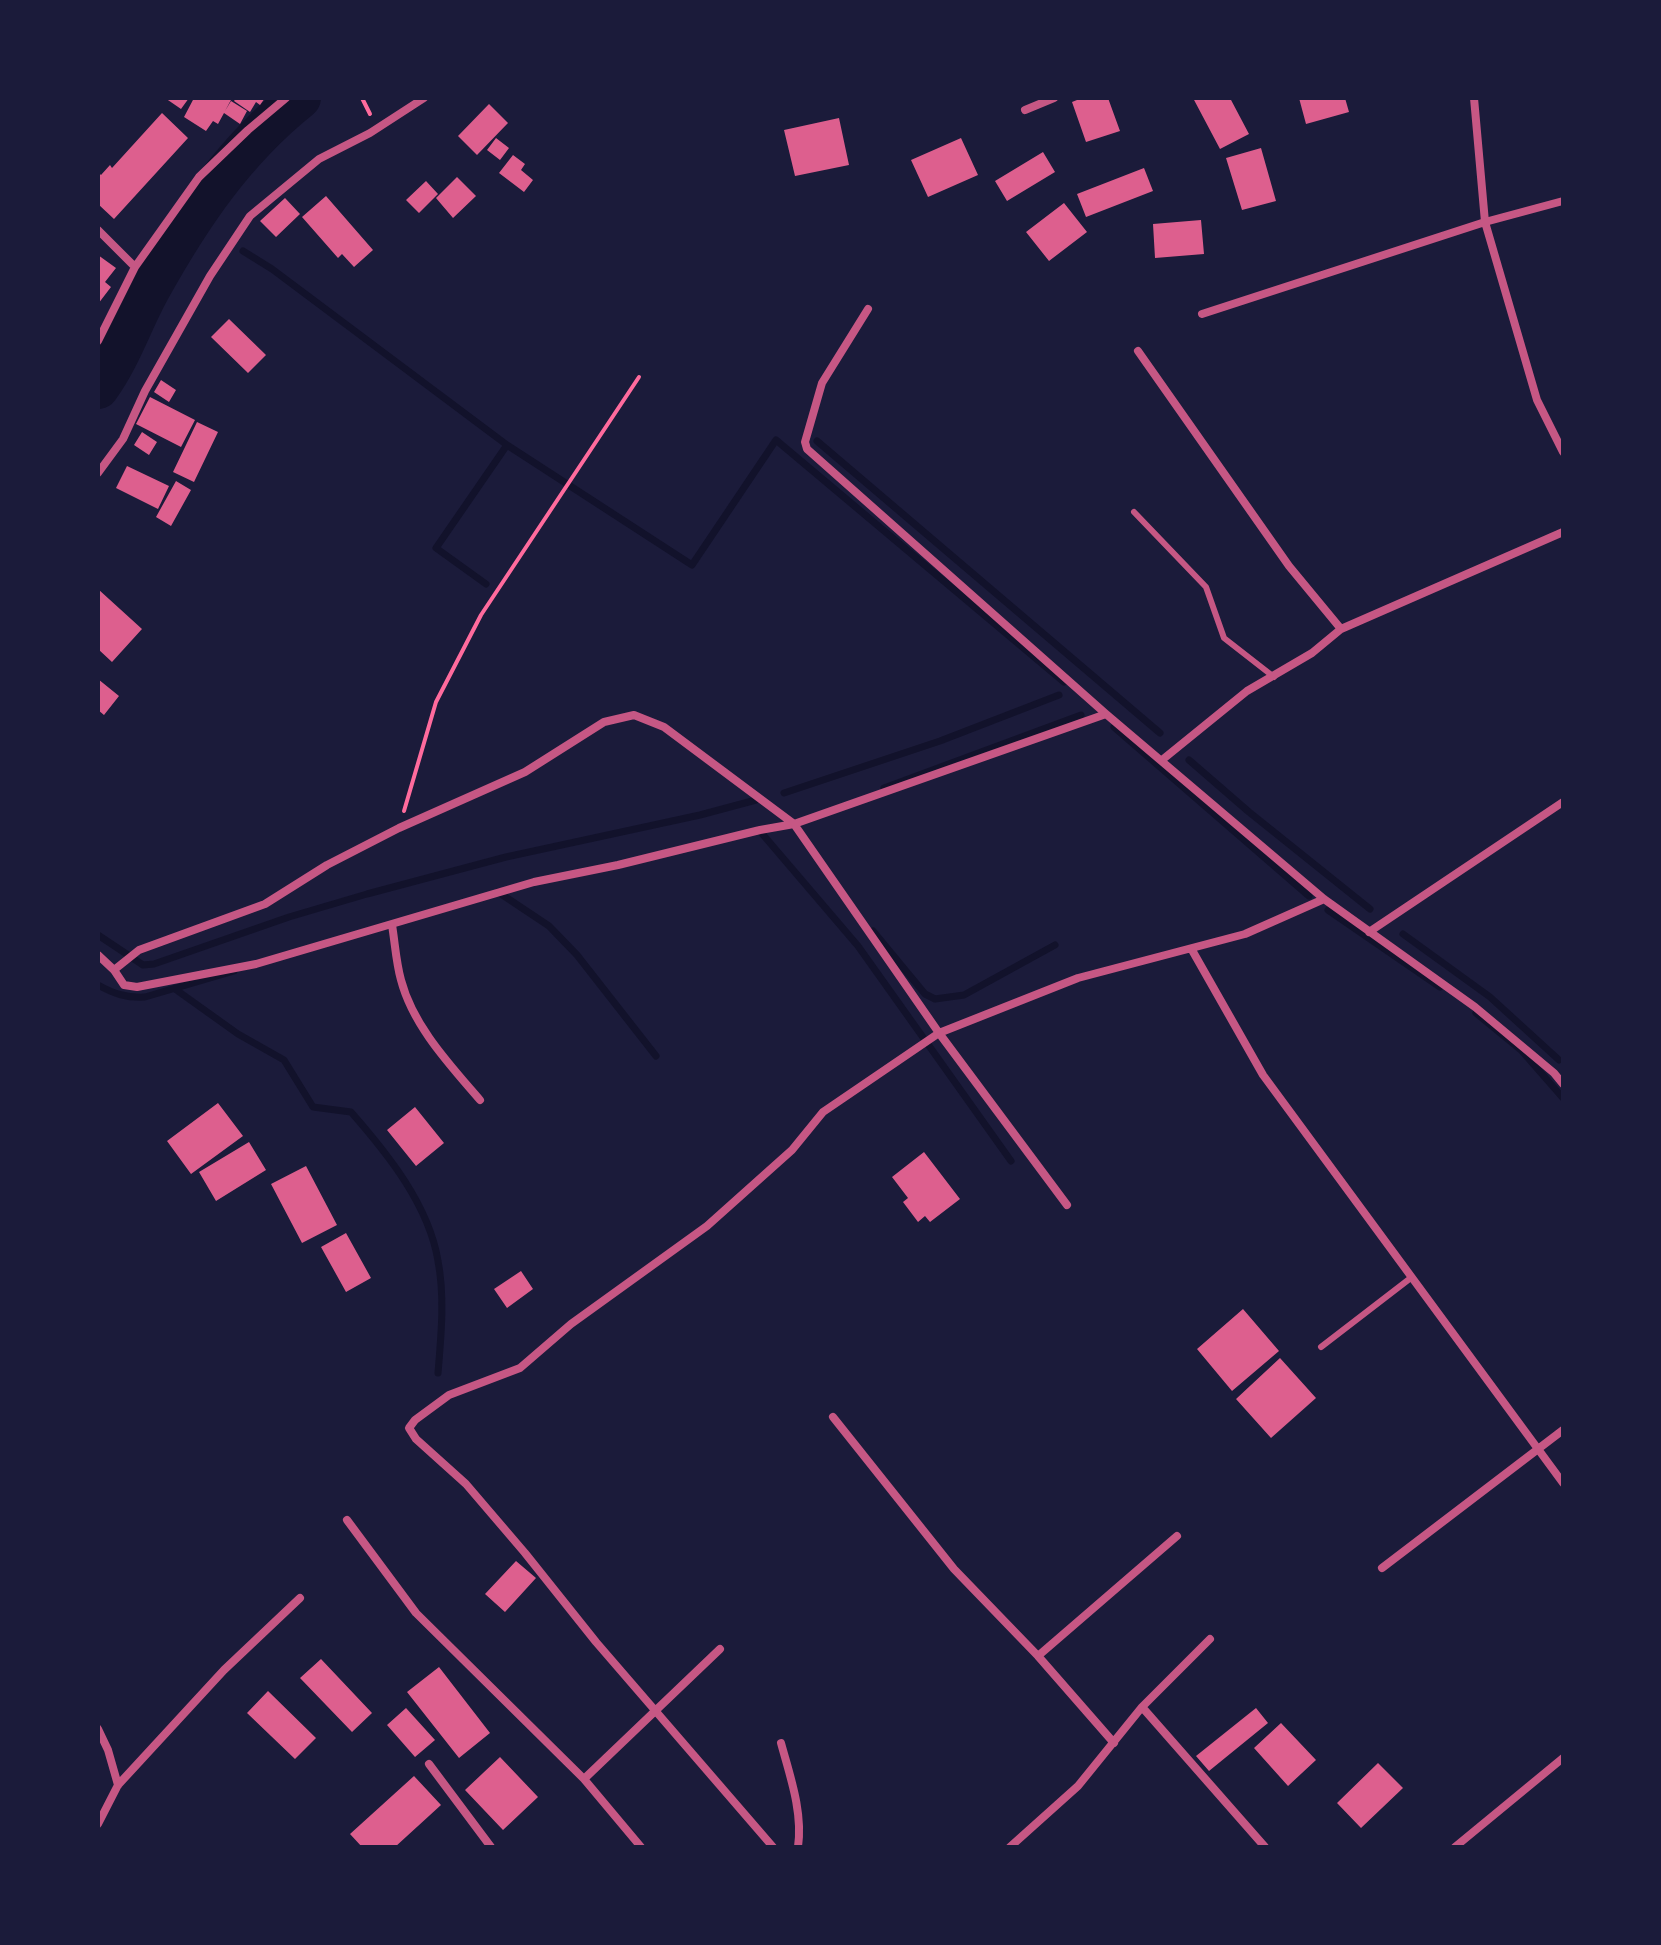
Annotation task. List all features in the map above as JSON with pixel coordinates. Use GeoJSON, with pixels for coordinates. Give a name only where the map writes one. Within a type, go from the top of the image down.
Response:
{"type":"FeatureCollection","features":[{"type":"Feature","properties":{"kind":"street"},"geometry":{"type":"LineString","coordinates":[[98,341],[135,267],[199,177],[286,98]]}},
{"type":"Feature","properties":{"kind":"street"},"geometry":{"type":"LineString","coordinates":[[98,473],[123,439],[145,391],[210,276],[250,216],[319,159],[370,133],[424,98]]}},
{"type":"Feature","properties":{"kind":"street"},"geometry":{"type":"LineString","coordinates":[[1025,110],[1054,98]]}},
{"type":"Feature","properties":{"kind":"street"},"geometry":{"type":"LineString","coordinates":[[1474,98],[1485,222],[1537,400],[1563,452]]}},
{"type":"Feature","properties":{"kind":"street"},"geometry":{"type":"LineString","coordinates":[[1202,314],[1485,222],[1563,201]]}},
{"type":"Feature","properties":{"kind":"street"},"geometry":{"type":"LineString","coordinates":[[98,230],[135,267]]}},
{"type":"Feature","properties":{"kind":"street"},"geometry":{"type":"LineString","coordinates":[[868,309],[822,383],[807,433],[807,449],[1106,714],[1324,899],[1475,1007],[1559,1072],[1563,1084]]}},
{"type":"Feature","properties":{"kind":"street"},"geometry":{"type":"LineString","coordinates":[[1138,351],[1279,553],[1341,629]]}},
{"type":"Feature","properties":{"kind":"street"},"geometry":{"type":"LineString","coordinates":[[1162,760],[1247,691],[1312,653],[1341,629],[1563,532]]}},
{"type":"Feature","properties":{"kind":"street"},"geometry":{"type":"LineString","coordinates":[[98,955],[124,985],[146,986],[256,964],[534,882],[794,824],[1106,714]]}},
{"type":"Feature","properties":{"kind":"street"},"geometry":{"type":"LineString","coordinates":[[114,970],[139,950],[265,904],[327,865],[399,828],[525,772],[604,722],[634,715],[664,727],[794,824],[939,1033],[1067,1205]]}},
{"type":"Feature","properties":{"kind":"street"},"geometry":{"type":"LineString","coordinates":[[1369,932],[1563,802]]}},
{"type":"Feature","properties":{"kind":"street"},"geometry":{"type":"LineString","coordinates":[[773,1847],[466,1484],[416,1439],[409,1428],[449,1395],[520,1368],[571,1324],[707,1226],[792,1150],[823,1112],[939,1033],[1078,978],[1245,934],[1324,899]]}},
{"type":"Feature","properties":{"kind":"street"},"geometry":{"type":"LineString","coordinates":[[392,925],[401,982],[421,1023],[443,1057],[480,1100]]}},
{"type":"Feature","properties":{"kind":"street"},"geometry":{"type":"LineString","coordinates":[[1192,950],[1263,1075],[1563,1483]]}},
{"type":"Feature","properties":{"kind":"street"},"geometry":{"type":"LineString","coordinates":[[833,1417],[954,1569],[1038,1656],[1114,1743]]}},
{"type":"Feature","properties":{"kind":"street"},"geometry":{"type":"LineString","coordinates":[[1382,1568],[1563,1430]]}},
{"type":"Feature","properties":{"kind":"street"},"geometry":{"type":"LineString","coordinates":[[347,1520],[416,1613],[584,1779],[641,1847]]}},
{"type":"Feature","properties":{"kind":"street"},"geometry":{"type":"LineString","coordinates":[[1038,1656],[1177,1536]]}},
{"type":"Feature","properties":{"kind":"street"},"geometry":{"type":"LineString","coordinates":[[98,1824],[118,1785],[224,1670],[300,1598]]}},
{"type":"Feature","properties":{"kind":"street"},"geometry":{"type":"LineString","coordinates":[[1010,1847],[1078,1786],[1142,1707],[1210,1639]]}},
{"type":"Feature","properties":{"kind":"street"},"geometry":{"type":"LineString","coordinates":[[584,1779],[720,1649]]}},
{"type":"Feature","properties":{"kind":"street"},"geometry":{"type":"LineString","coordinates":[[1142,1707],[1265,1847]]}},
{"type":"Feature","properties":{"kind":"street"},"geometry":{"type":"LineString","coordinates":[[98,1729],[118,1785]]}},
{"type":"Feature","properties":{"kind":"street"},"geometry":{"type":"LineString","coordinates":[[781,1743],[794,1788],[800,1833],[798,1847]]}},
{"type":"Feature","properties":{"kind":"street"},"geometry":{"type":"LineString","coordinates":[[1455,1847],[1563,1758]]}},
{"type":"Feature","properties":{"kind":"street"},"geometry":{"type":"LineString","coordinates":[[429,1764],[491,1847]]}},
{"type":"Feature","properties":{"kind":"lane"},"geometry":{"type":"LineString","coordinates":[[1134,512],[1206,587],[1224,638],[1274,677]]}},
{"type":"Feature","properties":{"kind":"lane"},"geometry":{"type":"LineString","coordinates":[[1321,1347],[1412,1277]]}},
{"type":"Feature","properties":{"kind":"path"},"geometry":{"type":"LineString","coordinates":[[362,98],[374,121]]}},
{"type":"Feature","properties":{"kind":"path"},"geometry":{"type":"LineString","coordinates":[[399,828],[436,702],[481,615],[639,377]]}},
{"type":"Feature","properties":{"kind":"building"},"geometry":{"type":"Polygon","coordinates":[[[165,98],[189,98],[181,109],[165,98]]]}},
{"type":"Feature","properties":{"kind":"building"},"geometry":{"type":"Polygon","coordinates":[[[194,98],[232,98],[225,111],[231,101],[247,111],[240,124],[224,113],[218,124],[213,121],[206,131],[184,117],[194,98]]]}},
{"type":"Feature","properties":{"kind":"building"},"geometry":{"type":"Polygon","coordinates":[[[236,98],[265,98],[260,105],[256,102],[250,112],[234,101],[236,98]]]}},
{"type":"Feature","properties":{"kind":"building"},"geometry":{"type":"Polygon","coordinates":[[[1082,98],[1108,98],[1120,131],[1086,142],[1072,102],[1082,98]]]}},
{"type":"Feature","properties":{"kind":"building"},"geometry":{"type":"Polygon","coordinates":[[[1193,98],[1230,98],[1249,134],[1220,149],[1193,98]]]}},
{"type":"Feature","properties":{"kind":"building"},"geometry":{"type":"Polygon","coordinates":[[[1299,98],[1345,98],[1349,112],[1306,124],[1299,98]]]}},
{"type":"Feature","properties":{"kind":"building"},"geometry":{"type":"Polygon","coordinates":[[[489,104],[508,123],[477,155],[458,136],[489,104]]]}},
{"type":"Feature","properties":{"kind":"building"},"geometry":{"type":"Polygon","coordinates":[[[162,113],[188,138],[114,219],[98,204],[98,172],[101,175],[110,165],[112,168],[162,113]]]}},
{"type":"Feature","properties":{"kind":"building"},"geometry":{"type":"Polygon","coordinates":[[[839,118],[849,165],[795,176],[784,130],[839,118]]]}},
{"type":"Feature","properties":{"kind":"building"},"geometry":{"type":"Polygon","coordinates":[[[496,138],[509,148],[500,160],[487,150],[496,138]]]}},
{"type":"Feature","properties":{"kind":"building"},"geometry":{"type":"Polygon","coordinates":[[[961,138],[978,175],[928,197],[911,160],[961,138]]]}},
{"type":"Feature","properties":{"kind":"building"},"geometry":{"type":"Polygon","coordinates":[[[1261,148],[1276,201],[1242,210],[1226,158],[1261,148]]]}},
{"type":"Feature","properties":{"kind":"building"},"geometry":{"type":"Polygon","coordinates":[[[1043,152],[1055,172],[1007,201],[995,181],[1043,152]]]}},
{"type":"Feature","properties":{"kind":"building"},"geometry":{"type":"Polygon","coordinates":[[[513,155],[525,164],[521,170],[533,180],[524,192],[499,173],[513,155]]]}},
{"type":"Feature","properties":{"kind":"building"},"geometry":{"type":"Polygon","coordinates":[[[1144,168],[1153,191],[1086,217],[1077,194],[1144,168]]]}},
{"type":"Feature","properties":{"kind":"building"},"geometry":{"type":"Polygon","coordinates":[[[457,177],[476,196],[453,218],[436,198],[457,177]]]}},
{"type":"Feature","properties":{"kind":"building"},"geometry":{"type":"Polygon","coordinates":[[[426,181],[438,194],[419,213],[406,200],[426,181]]]}},
{"type":"Feature","properties":{"kind":"building"},"geometry":{"type":"Polygon","coordinates":[[[326,196],[373,250],[354,267],[342,254],[338,258],[302,217],[326,196]]]}},
{"type":"Feature","properties":{"kind":"building"},"geometry":{"type":"Polygon","coordinates":[[[285,198],[300,214],[276,237],[260,221],[285,198]]]}},
{"type":"Feature","properties":{"kind":"building"},"geometry":{"type":"Polygon","coordinates":[[[1064,203],[1087,232],[1049,261],[1026,232],[1064,203]]]}},
{"type":"Feature","properties":{"kind":"building"},"geometry":{"type":"Polygon","coordinates":[[[1201,220],[1204,254],[1155,258],[1153,224],[1201,220]]]}},
{"type":"Feature","properties":{"kind":"building"},"geometry":{"type":"Polygon","coordinates":[[[98,255],[116,268],[105,282],[111,287],[98,304],[98,255]]]}},
{"type":"Feature","properties":{"kind":"building"},"geometry":{"type":"Polygon","coordinates":[[[229,319],[266,355],[248,373],[211,337],[229,319]]]}},
{"type":"Feature","properties":{"kind":"building"},"geometry":{"type":"Polygon","coordinates":[[[161,380],[176,390],[169,402],[154,392],[161,380]]]}},
{"type":"Feature","properties":{"kind":"building"},"geometry":{"type":"Polygon","coordinates":[[[150,397],[195,420],[181,447],[136,424],[150,397]]]}},
{"type":"Feature","properties":{"kind":"building"},"geometry":{"type":"Polygon","coordinates":[[[197,422],[218,432],[194,482],[173,472],[197,422]]]}},
{"type":"Feature","properties":{"kind":"building"},"geometry":{"type":"Polygon","coordinates":[[[142,432],[157,442],[149,455],[134,445],[142,432]]]}},
{"type":"Feature","properties":{"kind":"building"},"geometry":{"type":"Polygon","coordinates":[[[127,466],[169,486],[158,509],[116,488],[127,466]]]}},
{"type":"Feature","properties":{"kind":"building"},"geometry":{"type":"Polygon","coordinates":[[[176,481],[191,490],[171,526],[156,517],[176,481]]]}},
{"type":"Feature","properties":{"kind":"building"},"geometry":{"type":"Polygon","coordinates":[[[98,589],[142,629],[112,662],[98,649],[98,589]]]}},
{"type":"Feature","properties":{"kind":"building"},"geometry":{"type":"Polygon","coordinates":[[[98,679],[119,696],[104,715],[98,710],[98,679]]]}},
{"type":"Feature","properties":{"kind":"building"},"geometry":{"type":"Polygon","coordinates":[[[218,1103],[243,1136],[191,1174],[167,1141],[218,1103]]]}},
{"type":"Feature","properties":{"kind":"building"},"geometry":{"type":"Polygon","coordinates":[[[415,1107],[444,1143],[416,1166],[387,1130],[415,1107]]]}},
{"type":"Feature","properties":{"kind":"building"},"geometry":{"type":"Polygon","coordinates":[[[249,1142],[266,1170],[216,1201],[199,1172],[249,1142]]]}},
{"type":"Feature","properties":{"kind":"building"},"geometry":{"type":"Polygon","coordinates":[[[924,1152],[960,1199],[930,1222],[925,1216],[918,1222],[903,1202],[908,1198],[892,1177],[924,1152]]]}},
{"type":"Feature","properties":{"kind":"building"},"geometry":{"type":"Polygon","coordinates":[[[306,1166],[337,1225],[302,1243],[271,1184],[306,1166]]]}},
{"type":"Feature","properties":{"kind":"building"},"geometry":{"type":"Polygon","coordinates":[[[346,1233],[371,1278],[346,1292],[321,1247],[346,1233]]]}},
{"type":"Feature","properties":{"kind":"building"},"geometry":{"type":"Polygon","coordinates":[[[521,1271],[533,1289],[507,1308],[494,1289],[521,1271]]]}},
{"type":"Feature","properties":{"kind":"building"},"geometry":{"type":"Polygon","coordinates":[[[1243,1309],[1279,1351],[1232,1391],[1197,1349],[1243,1309]]]}},
{"type":"Feature","properties":{"kind":"building"},"geometry":{"type":"Polygon","coordinates":[[[1280,1358],[1316,1398],[1271,1438],[1236,1399],[1280,1358]]]}},
{"type":"Feature","properties":{"kind":"building"},"geometry":{"type":"Polygon","coordinates":[[[516,1561],[536,1578],[505,1612],[485,1594],[516,1561]]]}},
{"type":"Feature","properties":{"kind":"building"},"geometry":{"type":"Polygon","coordinates":[[[321,1659],[372,1713],[352,1732],[300,1678],[321,1659]]]}},
{"type":"Feature","properties":{"kind":"building"},"geometry":{"type":"Polygon","coordinates":[[[439,1667],[490,1733],[459,1758],[407,1692],[439,1667]]]}},
{"type":"Feature","properties":{"kind":"building"},"geometry":{"type":"Polygon","coordinates":[[[268,1691],[316,1738],[295,1759],[247,1713],[268,1691]]]}},
{"type":"Feature","properties":{"kind":"building"},"geometry":{"type":"Polygon","coordinates":[[[406,1708],[435,1740],[415,1757],[387,1725],[406,1708]]]}},
{"type":"Feature","properties":{"kind":"building"},"geometry":{"type":"Polygon","coordinates":[[[1256,1708],[1268,1723],[1209,1771],[1196,1756],[1256,1708]]]}},
{"type":"Feature","properties":{"kind":"building"},"geometry":{"type":"Polygon","coordinates":[[[1281,1723],[1316,1760],[1288,1786],[1254,1748],[1281,1723]]]}},
{"type":"Feature","properties":{"kind":"building"},"geometry":{"type":"Polygon","coordinates":[[[500,1757],[538,1797],[503,1830],[465,1790],[500,1757]]]}},
{"type":"Feature","properties":{"kind":"building"},"geometry":{"type":"Polygon","coordinates":[[[1378,1763],[1403,1788],[1361,1828],[1337,1803],[1378,1763]]]}},
{"type":"Feature","properties":{"kind":"building"},"geometry":{"type":"Polygon","coordinates":[[[414,1776],[441,1805],[395,1847],[362,1847],[350,1834],[414,1776]]]}},
{"type":"Feature","properties":{"kind":"waterway"},"geometry":{"type":"LineString","coordinates":[[98,388],[119,353],[149,290],[197,211],[254,140],[300,98]]}},
{"type":"Feature","properties":{"kind":"waterway"},"geometry":{"type":"LineString","coordinates":[[243,251],[272,269],[507,445],[436,548],[486,584]]}},
{"type":"Feature","properties":{"kind":"waterway"},"geometry":{"type":"LineString","coordinates":[[507,445],[692,565],[776,440],[1064,682]]}},
{"type":"Feature","properties":{"kind":"waterway"},"geometry":{"type":"LineString","coordinates":[[817,441],[1160,733]]}},
{"type":"Feature","properties":{"kind":"waterway"},"geometry":{"type":"LineString","coordinates":[[784,793],[940,741],[1059,695]]}},
{"type":"Feature","properties":{"kind":"waterway"},"geometry":{"type":"LineString","coordinates":[[884,788],[1081,715]]}},
{"type":"Feature","properties":{"kind":"waterway"},"geometry":{"type":"LineString","coordinates":[[1114,727],[1309,896]]}},
{"type":"Feature","properties":{"kind":"waterway"},"geometry":{"type":"LineString","coordinates":[[1189,760],[1370,909]]}},
{"type":"Feature","properties":{"kind":"waterway"},"geometry":{"type":"LineString","coordinates":[[98,935],[143,965],[154,964],[289,917],[367,894],[506,857],[756,800]]}},
{"type":"Feature","properties":{"kind":"waterway"},"geometry":{"type":"LineString","coordinates":[[759,830],[858,946],[1011,1161]]}},
{"type":"Feature","properties":{"kind":"waterway"},"geometry":{"type":"LineString","coordinates":[[498,892],[549,926],[577,955],[656,1056]]}},
{"type":"Feature","properties":{"kind":"waterway"},"geometry":{"type":"LineString","coordinates":[[1328,910],[1440,987]]}},
{"type":"Feature","properties":{"kind":"waterway"},"geometry":{"type":"LineString","coordinates":[[873,931],[925,994],[935,999],[964,995],[1055,945]]}},
{"type":"Feature","properties":{"kind":"waterway"},"geometry":{"type":"LineString","coordinates":[[1403,934],[1490,997],[1559,1060]]}},
{"type":"Feature","properties":{"kind":"waterway"},"geometry":{"type":"LineString","coordinates":[[98,985],[121,995],[145,997],[234,971]]}},
{"type":"Feature","properties":{"kind":"waterway"},"geometry":{"type":"LineString","coordinates":[[175,989],[238,1034],[284,1060],[313,1107],[351,1112],[392,1162],[426,1220],[438,1261],[442,1303],[438,1373]]}},
{"type":"Feature","properties":{"kind":"waterway"},"geometry":{"type":"LineString","coordinates":[[1476,1013],[1521,1050],[1563,1098]]}}]}
